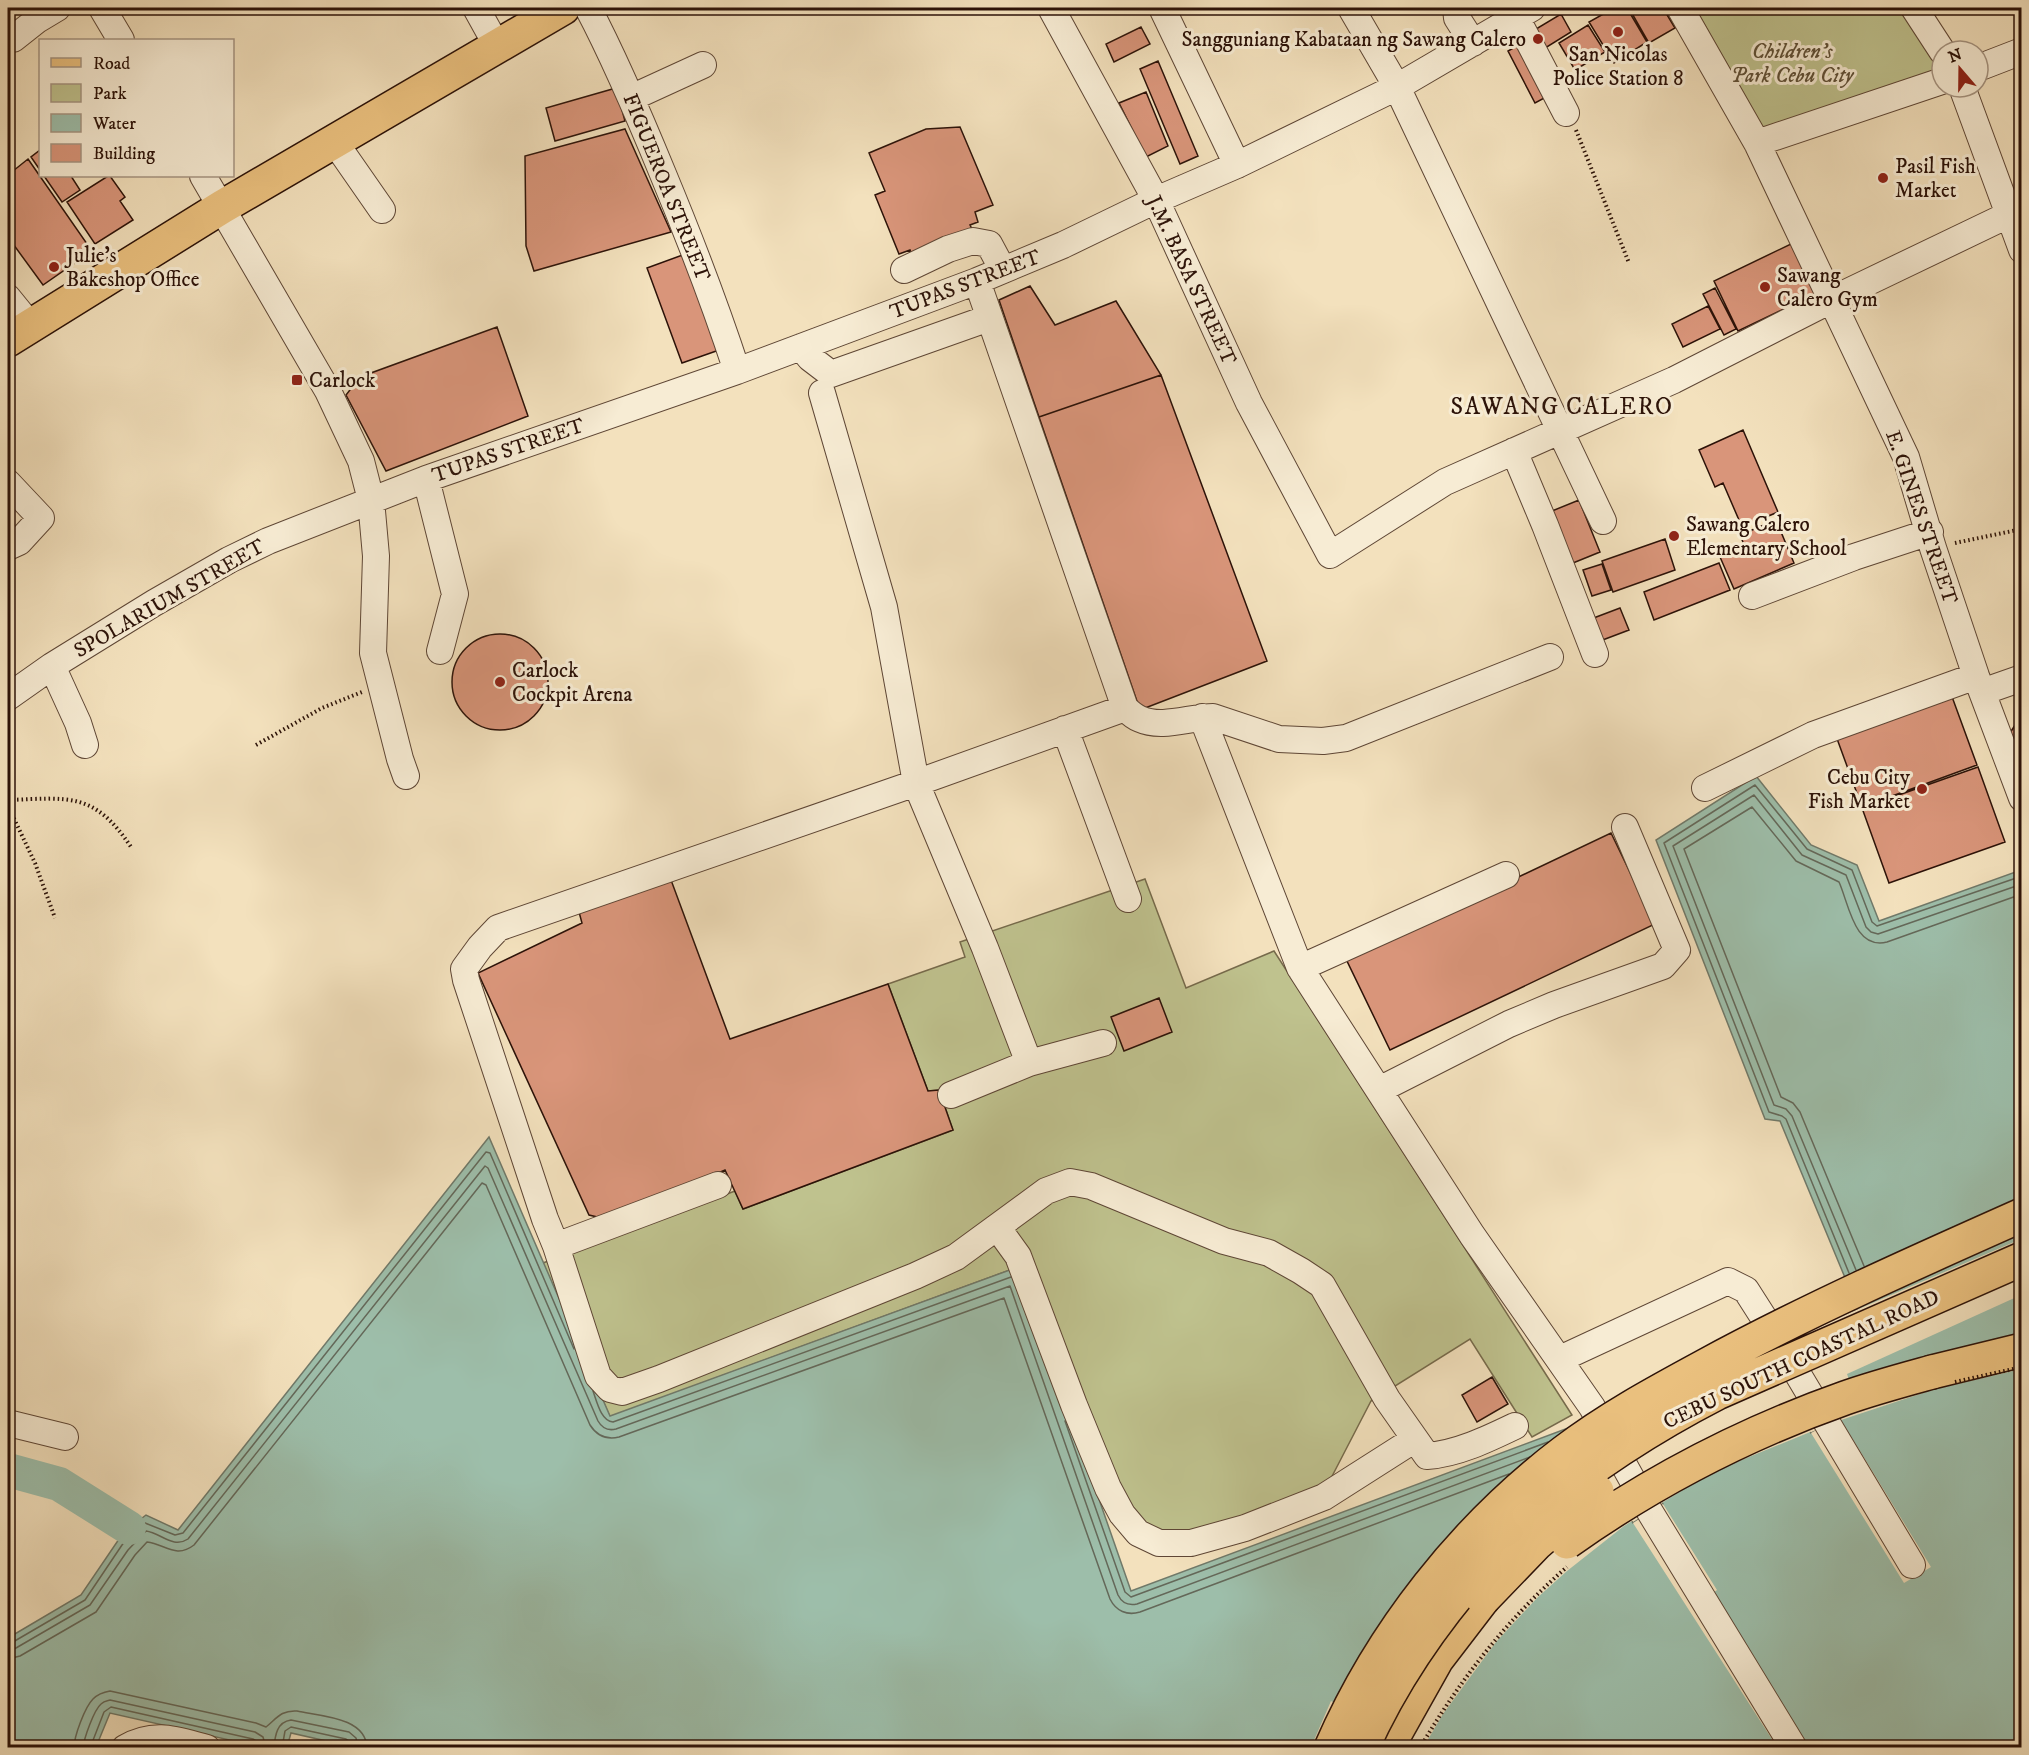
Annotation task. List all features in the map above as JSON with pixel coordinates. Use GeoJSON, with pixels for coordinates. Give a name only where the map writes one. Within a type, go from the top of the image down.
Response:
{"type":"FeatureCollection","features":[{"type":"Feature","properties":{"kind":"main road"},"geometry":{"type":"LineString","coordinates":[[19,332],[222,207],[563,8]]}},
{"type":"Feature","properties":{"kind":"main road"},"geometry":{"type":"LineString","coordinates":[[1331,1748],[1365,1678],[1418,1599],[1492,1515],[1564,1451],[1650,1395],[1740,1347],[1834,1300],[2022,1215]]}},
{"type":"Feature","properties":{"kind":"main road","name":"CEBU SOUTH COASTAL ROAD"},"geometry":{"type":"LineString","coordinates":[[1362,1748],[1372,1724],[1417,1647],[1465,1585],[1522,1523],[1585,1473],[1671,1416],[1717,1393],[2022,1259]]}},
{"type":"Feature","properties":{"kind":"main road","name":"CEBU SOUTH COASTAL ROAD"},"geometry":{"type":"LineString","coordinates":[[1387,1748],[1437,1659],[1477,1605],[1536,1544],[1595,1492],[1670,1442],[1772,1391],[2022,1282]]}},
{"type":"Feature","properties":{"kind":"main road"},"geometry":{"type":"LineString","coordinates":[[1477,1605],[1599,1519],[1652,1486],[1723,1448],[1846,1397],[1932,1371],[2022,1350]]}},
{"type":"Feature","properties":{"kind":"street"},"geometry":{"type":"LineString","coordinates":[[13,39],[57,8]]}},
{"type":"Feature","properties":{"kind":"street"},"geometry":{"type":"LineString","coordinates":[[102,8],[120,39]]}},
{"type":"Feature","properties":{"kind":"street"},"geometry":{"type":"LineString","coordinates":[[476,8],[498,46]]}},
{"type":"Feature","properties":{"kind":"street","name":"FIGUEROA STREET"},"geometry":{"type":"LineString","coordinates":[[588,8],[631,98],[696,253],[737,371]]}},
{"type":"Feature","properties":{"kind":"street","name":"J.M. BASA STREET"},"geometry":{"type":"LineString","coordinates":[[1051,8],[1156,200],[1249,403],[1330,555],[1445,482],[1514,451]]}},
{"type":"Feature","properties":{"kind":"street"},"geometry":{"type":"LineString","coordinates":[[1162,8],[1237,165]]}},
{"type":"Feature","properties":{"kind":"street"},"geometry":{"type":"LineString","coordinates":[[1351,8],[1397,87],[1603,521]]}},
{"type":"Feature","properties":{"kind":"street"},"geometry":{"type":"LineString","coordinates":[[1456,8],[1457,18],[1473,43]]}},
{"type":"Feature","properties":{"kind":"street","name":"E. GINES STREET"},"geometry":{"type":"LineString","coordinates":[[1680,8],[1757,143],[1906,457],[1979,684],[2022,798]]}},
{"type":"Feature","properties":{"kind":"street"},"geometry":{"type":"LineString","coordinates":[[1914,8],[1934,39]]}},
{"type":"Feature","properties":{"kind":"street"},"geometry":{"type":"LineString","coordinates":[[1524,12],[1566,112]]}},
{"type":"Feature","properties":{"kind":"street","name":"TUPAS STREET"},"geometry":{"type":"LineString","coordinates":[[371,500],[737,371],[977,281],[1063,245],[1156,200],[1237,165],[1397,87],[1524,12]]}},
{"type":"Feature","properties":{"kind":"street"},"geometry":{"type":"LineString","coordinates":[[1990,64],[2022,51]]}},
{"type":"Feature","properties":{"kind":"street"},"geometry":{"type":"LineString","coordinates":[[631,98],[703,65]]}},
{"type":"Feature","properties":{"kind":"street"},"geometry":{"type":"LineString","coordinates":[[1757,143],[1930,85]]}},
{"type":"Feature","properties":{"kind":"street"},"geometry":{"type":"LineString","coordinates":[[1967,99],[2015,213],[2022,250]]}},
{"type":"Feature","properties":{"kind":"street"},"geometry":{"type":"LineString","coordinates":[[334,141],[382,210]]}},
{"type":"Feature","properties":{"kind":"street"},"geometry":{"type":"LineString","coordinates":[[203,177],[328,391],[361,461],[371,500],[376,556],[373,652],[406,776]]}},
{"type":"Feature","properties":{"kind":"street"},"geometry":{"type":"LineString","coordinates":[[1595,654],[1514,451],[1674,380],[1831,300],[2015,213]]}},
{"type":"Feature","properties":{"kind":"street"},"geometry":{"type":"LineString","coordinates":[[904,270],[948,249],[973,241],[989,243],[1003,270]]}},
{"type":"Feature","properties":{"kind":"street"},"geometry":{"type":"LineString","coordinates":[[977,281],[1125,708],[1138,719],[1154,723],[1213,717],[1279,739],[1323,741],[1346,738],[1550,657]]}},
{"type":"Feature","properties":{"kind":"street"},"geometry":{"type":"LineString","coordinates":[[8,298],[19,332]]}},
{"type":"Feature","properties":{"kind":"street"},"geometry":{"type":"LineString","coordinates":[[801,347],[810,358],[831,374],[989,318]]}},
{"type":"Feature","properties":{"kind":"street"},"geometry":{"type":"LineString","coordinates":[[822,393],[884,607],[916,783],[985,948],[1029,1063]]}},
{"type":"Feature","properties":{"kind":"street"},"geometry":{"type":"LineString","coordinates":[[426,479],[455,594],[440,651]]}},
{"type":"Feature","properties":{"kind":"street"},"geometry":{"type":"LineString","coordinates":[[8,547],[19,542],[41,518],[10,492]]}},
{"type":"Feature","properties":{"kind":"street","name":"SPOLARIUM STREET"},"geometry":{"type":"LineString","coordinates":[[8,697],[52,666],[229,560],[268,541],[371,500]]}},
{"type":"Feature","properties":{"kind":"street"},"geometry":{"type":"LineString","coordinates":[[1752,596],[1854,556],[1931,540]]}},
{"type":"Feature","properties":{"kind":"street"},"geometry":{"type":"LineString","coordinates":[[52,666],[78,723],[85,745]]}},
{"type":"Feature","properties":{"kind":"street"},"geometry":{"type":"LineString","coordinates":[[1706,788],[1813,735],[1979,684],[2022,678]]}},
{"type":"Feature","properties":{"kind":"street"},"geometry":{"type":"LineString","coordinates":[[1125,708],[498,928],[480,947],[464,969],[466,980],[598,1376],[610,1389],[622,1392],[915,1276],[956,1257],[1046,1191],[1070,1182],[1092,1186],[1224,1241],[1269,1253],[1322,1285],[1387,1399],[1427,1456],[1441,1455],[1515,1426]]}},
{"type":"Feature","properties":{"kind":"street"},"geometry":{"type":"LineString","coordinates":[[1202,717],[1300,968],[1472,1235],[1592,1407],[1650,1512],[1794,1748]]}},
{"type":"Feature","properties":{"kind":"street"},"geometry":{"type":"LineString","coordinates":[[1065,729],[1128,899]]}},
{"type":"Feature","properties":{"kind":"street"},"geometry":{"type":"LineString","coordinates":[[1379,1090],[1509,1024],[1554,1005],[1664,966],[1677,950],[1625,826]]}},
{"type":"Feature","properties":{"kind":"street"},"geometry":{"type":"LineString","coordinates":[[1300,968],[1506,875]]}},
{"type":"Feature","properties":{"kind":"street"},"geometry":{"type":"LineString","coordinates":[[951,1095],[1029,1063],[1103,1043]]}},
{"type":"Feature","properties":{"kind":"street"},"geometry":{"type":"LineString","coordinates":[[556,1246],[718,1185]]}},
{"type":"Feature","properties":{"kind":"street"},"geometry":{"type":"LineString","coordinates":[[997,1227],[1018,1256],[1108,1488],[1122,1514],[1138,1533],[1159,1543],[1191,1543],[1245,1528],[1324,1497],[1415,1439]]}},
{"type":"Feature","properties":{"kind":"street"},"geometry":{"type":"LineString","coordinates":[[1560,1359],[1728,1281],[1746,1290],[1912,1565]]}},
{"type":"Feature","properties":{"kind":"street"},"geometry":{"type":"LineString","coordinates":[[8,1423],[65,1437]]}},
{"type":"Feature","properties":{"kind":"street"},"geometry":{"type":"LineString","coordinates":[[125,1748],[147,1739],[162,1737],[207,1748]]}},
{"type":"Feature","properties":{"kind":"path"},"geometry":{"type":"LineString","coordinates":[[1566,112],[1576,131],[1629,263]]}},
{"type":"Feature","properties":{"kind":"path"},"geometry":{"type":"LineString","coordinates":[[1931,540],[2022,529]]}},
{"type":"Feature","properties":{"kind":"path"},"geometry":{"type":"LineString","coordinates":[[256,745],[322,708],[382,686]]}},
{"type":"Feature","properties":{"kind":"path"},"geometry":{"type":"LineString","coordinates":[[8,800],[68,798],[93,807],[117,825],[131,847]]}},
{"type":"Feature","properties":{"kind":"path"},"geometry":{"type":"LineString","coordinates":[[8,806],[35,863],[55,918]]}},
{"type":"Feature","properties":{"kind":"path"},"geometry":{"type":"LineString","coordinates":[[1954,1383],[2022,1367]]}},
{"type":"Feature","properties":{"kind":"path"},"geometry":{"type":"LineString","coordinates":[[1420,1748],[1441,1712],[1495,1641],[1536,1595],[1574,1562]]}},
{"type":"Feature","properties":{"kind":"green space","name":"Children's Park Cebu City"},"geometry":{"type":"Polygon","coordinates":[[[1695,8],[1900,8],[1930,54],[1930,77],[1766,133],[1695,8]]]}},
{"type":"Feature","properties":{"kind":"green space"},"geometry":{"type":"Polygon","coordinates":[[[1145,879],[1186,988],[1274,951],[1572,1415],[1532,1437],[1470,1339],[1371,1401],[1328,1484],[1188,1538],[1156,1532],[1130,1511],[1018,1267],[610,1417],[543,1263],[735,1191],[743,1209],[953,1130],[939,1090],[928,1091],[888,984],[965,957],[960,942],[1145,879]]]}},
{"type":"Feature","properties":{"kind":"water"},"geometry":{"type":"Polygon","coordinates":[[[1756,776],[1811,845],[1857,865],[1879,921],[2021,870],[2021,1747],[357,1748],[291,1733],[287,1747],[265,1748],[110,1713],[96,1747],[8,1747],[8,1638],[81,1595],[117,1542],[129,1528],[146,1515],[178,1530],[489,1137],[610,1416],[1018,1267],[1131,1591],[1571,1427],[1633,1523],[1663,1504],[1610,1412],[1752,1346],[1811,1433],[1840,1420],[1789,1333],[1858,1309],[1780,1121],[1765,1119],[1656,840],[1756,776]]]}},
{"type":"Feature","properties":{"kind":"pier"},"geometry":{"type":"Polygon","coordinates":[[[2021,1239],[2021,1295],[1847,1374],[1850,1383],[2021,1337],[2021,1369],[1932,1390],[1841,1420],[1931,1567],[1904,1583],[1811,1433],[1820,1428],[1727,1466],[1696,1482],[1624,1526],[1567,1571],[1538,1597],[1496,1642],[1443,1714],[1423,1748],[1311,1747],[1331,1701],[1361,1719],[1589,1449],[1634,1519],[1659,1503],[1617,1431],[1760,1352],[1812,1429],[1837,1418],[1789,1339],[2021,1239]]]}},
{"type":"Feature","properties":{"kind":"pier"},"geometry":{"type":"Polygon","coordinates":[[[1663,1504],[1717,1590],[1709,1596],[1800,1747],[1777,1747],[1633,1523],[1663,1504]]]}},
{"type":"Feature","properties":{"kind":"building","name":"San Nicolas Police Station 8"},"geometry":{"type":"Polygon","coordinates":[[[1614,8],[1627,8],[1647,42],[1614,63],[1589,22],[1614,8]]]}},
{"type":"Feature","properties":{"kind":"building"},"geometry":{"type":"Polygon","coordinates":[[[1629,8],[1663,8],[1675,28],[1649,43],[1629,8]]]}},
{"type":"Feature","properties":{"kind":"building"},"geometry":{"type":"Polygon","coordinates":[[[1561,14],[1571,32],[1542,50],[1531,32],[1561,14]]]}},
{"type":"Feature","properties":{"kind":"building"},"geometry":{"type":"Polygon","coordinates":[[[1588,25],[1605,52],[1575,70],[1559,43],[1588,25]]]}},
{"type":"Feature","properties":{"kind":"building"},"geometry":{"type":"Polygon","coordinates":[[[1141,27],[1150,44],[1114,62],[1106,44],[1141,27]]]}},
{"type":"Feature","properties":{"kind":"building"},"geometry":{"type":"Polygon","coordinates":[[[1522,43],[1550,95],[1535,103],[1508,51],[1522,43]]]}},
{"type":"Feature","properties":{"kind":"building"},"geometry":{"type":"Polygon","coordinates":[[[1158,61],[1198,156],[1180,164],[1140,69],[1158,61]]]}},
{"type":"Feature","properties":{"kind":"building"},"geometry":{"type":"Polygon","coordinates":[[[616,88],[625,121],[555,141],[546,108],[616,88]]]}},
{"type":"Feature","properties":{"kind":"building"},"geometry":{"type":"Polygon","coordinates":[[[1146,92],[1168,146],[1146,157],[1119,103],[1146,92]]]}},
{"type":"Feature","properties":{"kind":"building"},"geometry":{"type":"Polygon","coordinates":[[[960,127],[993,205],[975,212],[978,222],[970,225],[973,231],[912,256],[910,250],[899,254],[875,195],[885,191],[869,153],[926,129],[960,127]]]}},
{"type":"Feature","properties":{"kind":"building"},"geometry":{"type":"Polygon","coordinates":[[[625,129],[671,232],[534,271],[526,246],[525,156],[625,129]]]}},
{"type":"Feature","properties":{"kind":"building"},"geometry":{"type":"Polygon","coordinates":[[[39,151],[39,169],[31,157],[39,151]]]}},
{"type":"Feature","properties":{"kind":"building"},"geometry":{"type":"Polygon","coordinates":[[[28,159],[92,251],[43,285],[8,237],[8,175],[28,159]]]}},
{"type":"Feature","properties":{"kind":"building"},"geometry":{"type":"Polygon","coordinates":[[[45,177],[72,177],[80,190],[62,202],[45,177]]]}},
{"type":"Feature","properties":{"kind":"building"},"geometry":{"type":"Polygon","coordinates":[[[106,177],[111,177],[125,197],[120,201],[133,220],[95,244],[67,202],[106,177]]]}},
{"type":"Feature","properties":{"kind":"building","name":"Sawang Calero Gym"},"geometry":{"type":"Polygon","coordinates":[[[1793,243],[1817,293],[1738,331],[1714,281],[1793,243]]]}},
{"type":"Feature","properties":{"kind":"building"},"geometry":{"type":"Polygon","coordinates":[[[688,253],[722,349],[682,363],[647,268],[688,253]]]}},
{"type":"Feature","properties":{"kind":"building"},"geometry":{"type":"Polygon","coordinates":[[[1030,286],[1055,325],[1116,301],[1161,375],[1039,417],[999,300],[1030,286]]]}},
{"type":"Feature","properties":{"kind":"building"},"geometry":{"type":"Polygon","coordinates":[[[1715,288],[1736,329],[1724,335],[1703,294],[1715,288]]]}},
{"type":"Feature","properties":{"kind":"building"},"geometry":{"type":"Polygon","coordinates":[[[1708,306],[1720,329],[1683,347],[1672,324],[1708,306]]]}},
{"type":"Feature","properties":{"kind":"building"},"geometry":{"type":"Polygon","coordinates":[[[497,327],[528,416],[386,471],[346,395],[360,377],[497,327]]]}},
{"type":"Feature","properties":{"kind":"building"},"geometry":{"type":"Polygon","coordinates":[[[1161,375],[1267,661],[1140,710],[1039,417],[1161,375]]]}},
{"type":"Feature","properties":{"kind":"building"},"geometry":{"type":"Polygon","coordinates":[[[1743,430],[1778,512],[1742,527],[1723,483],[1715,487],[1699,450],[1743,430]]]}},
{"type":"Feature","properties":{"kind":"building"},"geometry":{"type":"Polygon","coordinates":[[[1579,500],[1600,552],[1573,563],[1552,511],[1579,500]]]}},
{"type":"Feature","properties":{"kind":"building"},"geometry":{"type":"Polygon","coordinates":[[[1776,520],[1794,563],[1734,589],[1720,557],[1745,547],[1740,535],[1776,520]]]}},
{"type":"Feature","properties":{"kind":"building"},"geometry":{"type":"Polygon","coordinates":[[[1665,539],[1675,570],[1613,592],[1602,561],[1665,539]]]}},
{"type":"Feature","properties":{"kind":"building"},"geometry":{"type":"Polygon","coordinates":[[[1719,563],[1730,590],[1654,620],[1644,592],[1719,563]]]}},
{"type":"Feature","properties":{"kind":"building"},"geometry":{"type":"Polygon","coordinates":[[[1602,564],[1611,590],[1592,596],[1583,570],[1602,564]]]}},
{"type":"Feature","properties":{"kind":"building"},"geometry":{"type":"Polygon","coordinates":[[[1620,608],[1629,630],[1600,641],[1591,619],[1620,608]]]}},
{"type":"Feature","properties":{"kind":"building","name":"Carlock Cockpit Arena"},"geometry":{"type":"Polygon","coordinates":[[[500,634],[518,638],[534,648],[544,664],[548,682],[544,700],[534,716],[518,726],[500,730],[482,726],[466,716],[456,700],[452,682],[456,664],[466,648],[482,638],[500,634]]]}},
{"type":"Feature","properties":{"kind":"building"},"geometry":{"type":"Polygon","coordinates":[[[1951,694],[1977,765],[1862,807],[1836,736],[1951,694]]]}},
{"type":"Feature","properties":{"kind":"building"},"geometry":{"type":"Polygon","coordinates":[[[2022,714],[2022,783],[2010,733],[2022,714]]]}},
{"type":"Feature","properties":{"kind":"building"},"geometry":{"type":"Polygon","coordinates":[[[1978,767],[2005,842],[1889,883],[1862,808],[1978,767]]]}},
{"type":"Feature","properties":{"kind":"building"},"geometry":{"type":"Polygon","coordinates":[[[1611,833],[1655,924],[1390,1050],[1346,959],[1611,833]]]}},
{"type":"Feature","properties":{"kind":"building"},"geometry":{"type":"Polygon","coordinates":[[[671,880],[730,1039],[888,984],[928,1091],[939,1090],[953,1130],[743,1209],[725,1170],[610,1220],[589,1215],[478,973],[582,923],[579,912],[671,880]]]}},
{"type":"Feature","properties":{"kind":"building"},"geometry":{"type":"Polygon","coordinates":[[[1159,998],[1172,1032],[1124,1051],[1111,1017],[1159,998]]]}},
{"type":"Feature","properties":{"kind":"building"},"geometry":{"type":"Polygon","coordinates":[[[1492,1377],[1508,1404],[1477,1422],[1462,1395],[1492,1377]]]}},
{"type":"Feature","properties":{"kind":"waterway"},"geometry":{"type":"LineString","coordinates":[[8,1470],[59,1484],[129,1528]]}},
{"type":"Feature","properties":{"kind":"place","name":"San Nicolas Police Station 8"},"geometry":{"type":"Point","coordinates":[1618,32]}},
{"type":"Feature","properties":{"kind":"place","name":"Sangguniang Kabataan ng Sawang Calero"},"geometry":{"type":"Point","coordinates":[1538,39]}},
{"type":"Feature","properties":{"kind":"place","name":"Pasil Fish Market"},"geometry":{"type":"Point","coordinates":[1883,178]}},
{"type":"Feature","properties":{"kind":"place","name":"Julie's Bakeshop Office"},"geometry":{"type":"Point","coordinates":[54,267]}},
{"type":"Feature","properties":{"kind":"place","name":"Sawang Calero Gym"},"geometry":{"type":"Point","coordinates":[1765,287]}},
{"type":"Feature","properties":{"kind":"place","name":"Carlock"},"geometry":{"type":"Point","coordinates":[297,380]}},
{"type":"Feature","properties":{"kind":"place","name":"Sawang Calero Elementary School"},"geometry":{"type":"Point","coordinates":[1674,536]}},
{"type":"Feature","properties":{"kind":"place","name":"Carlock Cockpit Arena"},"geometry":{"type":"Point","coordinates":[500,682]}},
{"type":"Feature","properties":{"kind":"place","name":"Cebu City Fish Market"},"geometry":{"type":"Point","coordinates":[1922,789]}},
{"type":"Feature","properties":{"kind":"district","name":"SAWANG CALERO"},"geometry":{"type":"Point","coordinates":[1562,406]}}]}
